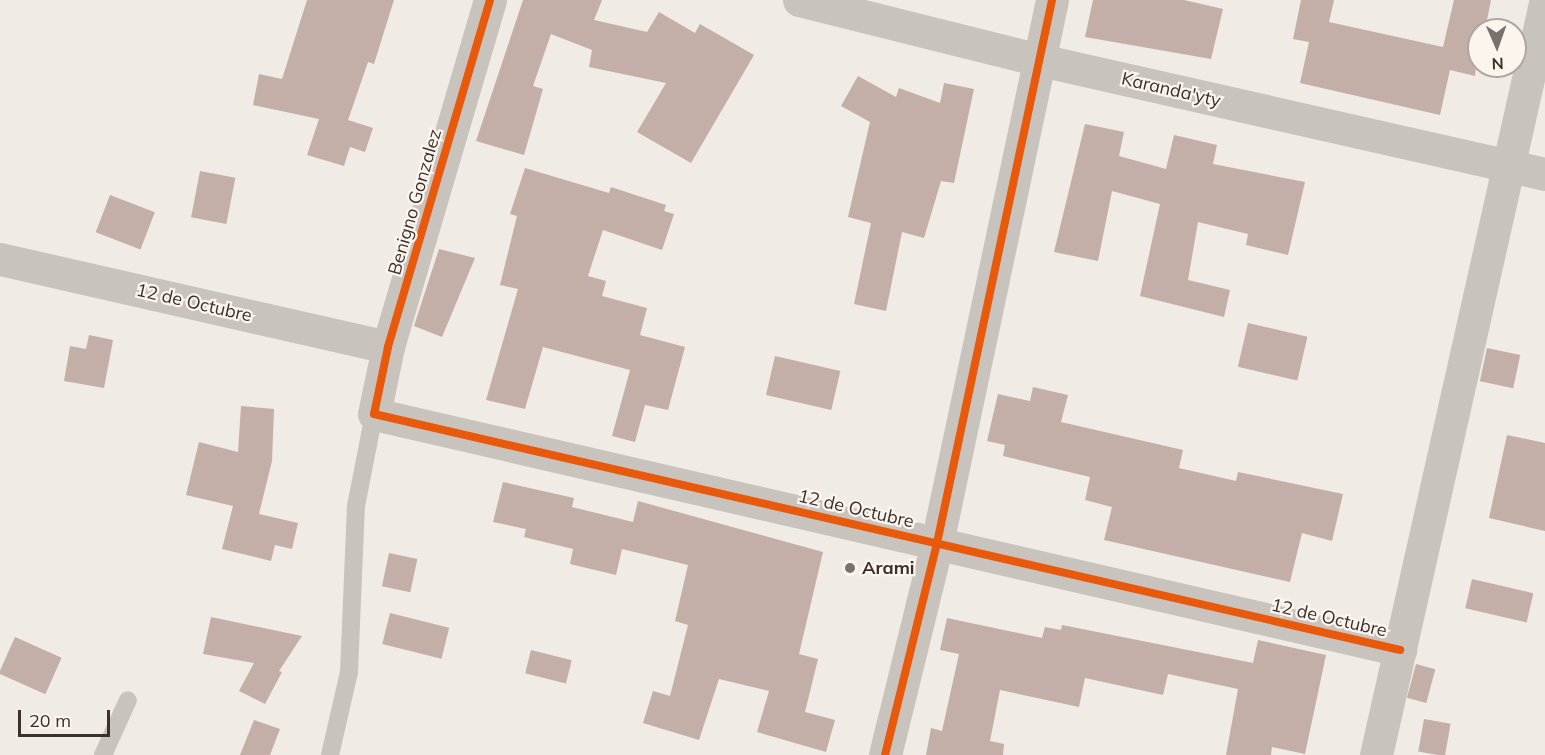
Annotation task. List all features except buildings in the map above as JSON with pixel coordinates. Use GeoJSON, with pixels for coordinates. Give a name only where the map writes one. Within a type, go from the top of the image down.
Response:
{"type":"FeatureCollection","features":[{"type":"Feature","properties":{"kind":"street","name":"Benigno Gonzalez"},"geometry":{"type":"LineString","coordinates":[[374,414],[388,347],[490,0]]}},
{"type":"Feature","properties":{"kind":"street","name":"Karanda'yty"},"geometry":{"type":"LineString","coordinates":[[799,0],[1040,60],[1545,174]]}},
{"type":"Feature","properties":{"kind":"street"},"geometry":{"type":"LineString","coordinates":[[885,755],[937,543],[1052,0]]}},
{"type":"Feature","properties":{"kind":"street"},"geometry":{"type":"LineString","coordinates":[[1376,755],[1545,3]]}},
{"type":"Feature","properties":{"kind":"street","name":"12 de Octubre"},"geometry":{"type":"LineString","coordinates":[[0,259],[388,347]]}},
{"type":"Feature","properties":{"kind":"street","name":"12 de Octubre"},"geometry":{"type":"LineString","coordinates":[[374,414],[1400,650]]}},
{"type":"Feature","properties":{"kind":"lane"},"geometry":{"type":"LineString","coordinates":[[330,755],[349,672],[356,506],[374,414]]}},
{"type":"Feature","properties":{"kind":"lane"},"geometry":{"type":"LineString","coordinates":[[104,755],[128,700]]}},
{"type":"Feature","properties":{"kind":"cycle path"},"geometry":{"type":"LineString","coordinates":[[490,0],[388,347],[374,414],[1400,650]]}},
{"type":"Feature","properties":{"kind":"cycle path"},"geometry":{"type":"LineString","coordinates":[[885,755],[937,543],[1052,0]]}},
{"type":"Feature","properties":{"kind":"place","name":"Arami"},"geometry":{"type":"Point","coordinates":[850,568]}}]}
